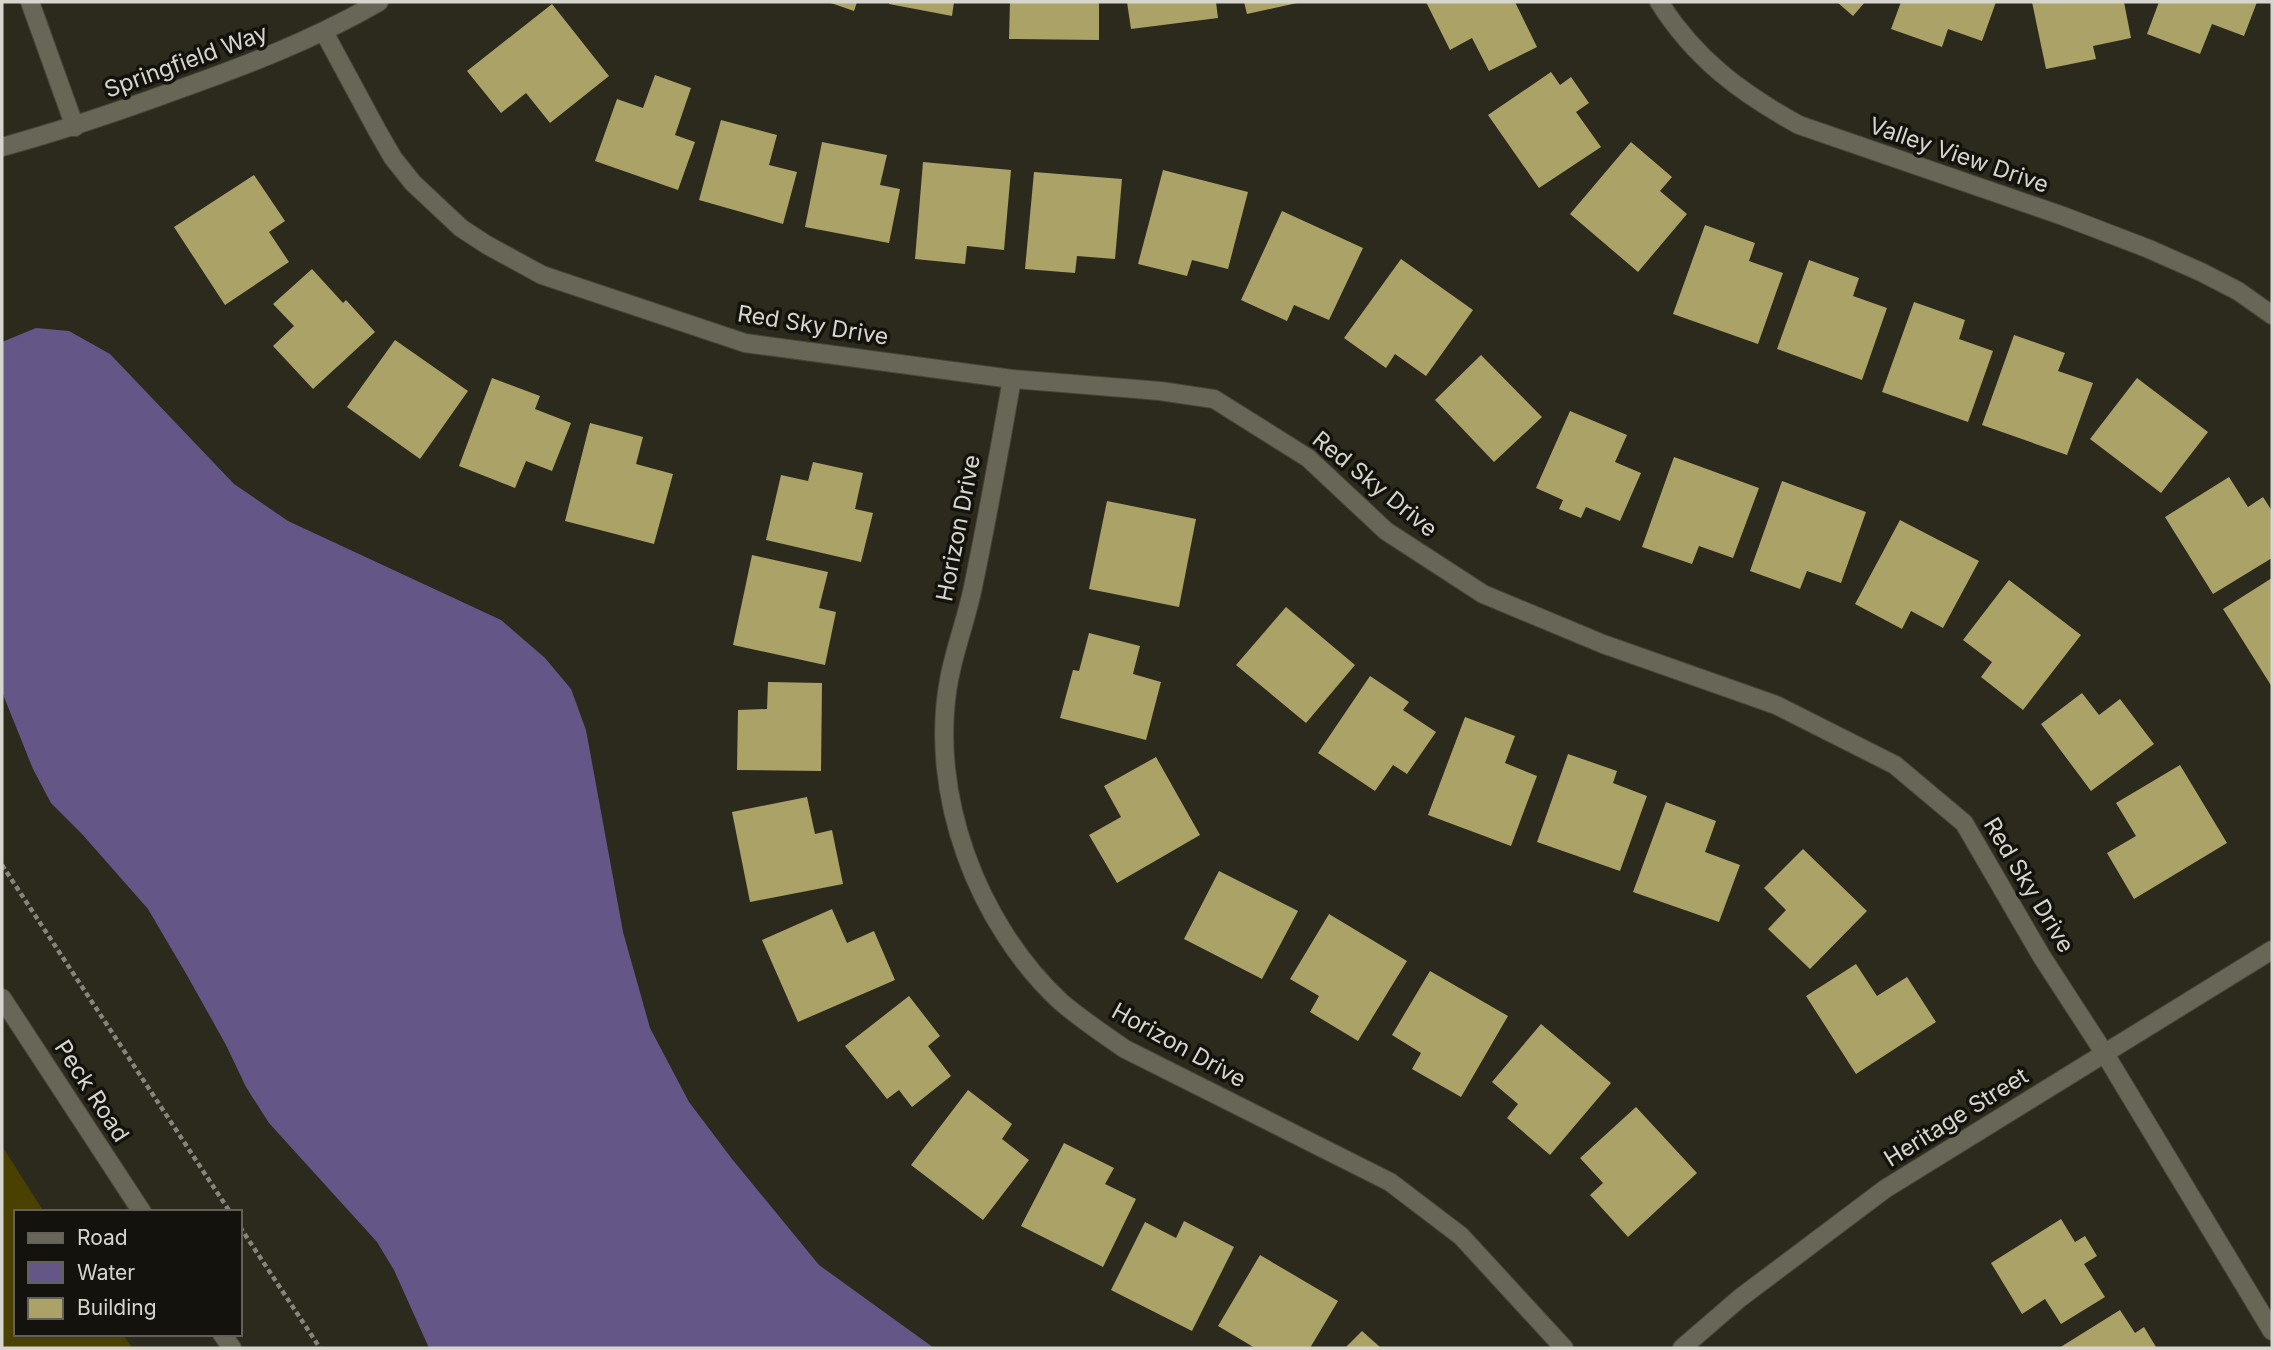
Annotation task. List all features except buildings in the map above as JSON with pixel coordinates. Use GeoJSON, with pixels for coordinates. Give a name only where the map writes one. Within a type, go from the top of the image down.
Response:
{"type":"FeatureCollection","features":[{"type":"Feature","properties":{"kind":"street"},"geometry":{"type":"LineString","coordinates":[[30,2],[75,127]]}},
{"type":"Feature","properties":{"kind":"street","name":"Springfield Way"},"geometry":{"type":"LineString","coordinates":[[2,147],[75,127],[249,65],[324,32],[379,2]]}},
{"type":"Feature","properties":{"kind":"street","name":"Valley View Drive"},"geometry":{"type":"LineString","coordinates":[[1659,2],[1690,44],[1714,69],[1764,106],[1799,125],[2063,216],[2149,249],[2238,291],[2272,315]]}},
{"type":"Feature","properties":{"kind":"street","name":"Red Sky Drive"},"geometry":{"type":"LineString","coordinates":[[324,32],[393,158],[413,183],[461,228],[542,275],[745,343],[1012,379],[1214,398],[1308,458],[1386,531],[1483,594],[1603,644],[1776,705],[1895,765],[1964,823],[2042,957],[2105,1054],[2272,1331]]}},
{"type":"Feature","properties":{"kind":"street","name":"Horizon Drive"},"geometry":{"type":"LineString","coordinates":[[1012,379],[974,586],[948,680],[943,735],[948,785],[958,828],[972,872],[990,912],[1032,971],[1061,1002],[1096,1029],[1125,1049],[1390,1182],[1461,1236],[1564,1348]]}},
{"type":"Feature","properties":{"kind":"street","name":"Heritage Street"},"geometry":{"type":"LineString","coordinates":[[1682,1348],[1740,1298],[1885,1189],[2272,950]]}},
{"type":"Feature","properties":{"kind":"street","name":"Peck Road"},"geometry":{"type":"LineString","coordinates":[[2,998],[141,1210]]}},
{"type":"Feature","properties":{"kind":"path"},"geometry":{"type":"LineString","coordinates":[[2,865],[229,1210]]}},
{"type":"Feature","properties":{"kind":"path"},"geometry":{"type":"LineString","coordinates":[[242,1230],[320,1348]]}},
{"type":"Feature","properties":{"kind":"shaded area"},"geometry":{"type":"Polygon","coordinates":[[[2,1146],[43,1210],[14,1210],[14,1336],[124,1336],[132,1348],[2,1348],[2,1146]]]}},
{"type":"Feature","properties":{"kind":"water"},"geometry":{"type":"Polygon","coordinates":[[[36,328],[69,331],[110,354],[234,484],[288,521],[501,620],[545,658],[571,689],[586,730],[623,932],[650,1028],[689,1102],[819,1265],[934,1348],[429,1348],[394,1270],[377,1242],[269,1123],[246,1087],[226,1045],[148,909],[51,803],[33,769],[2,692],[2,342],[36,328]]]}}]}
